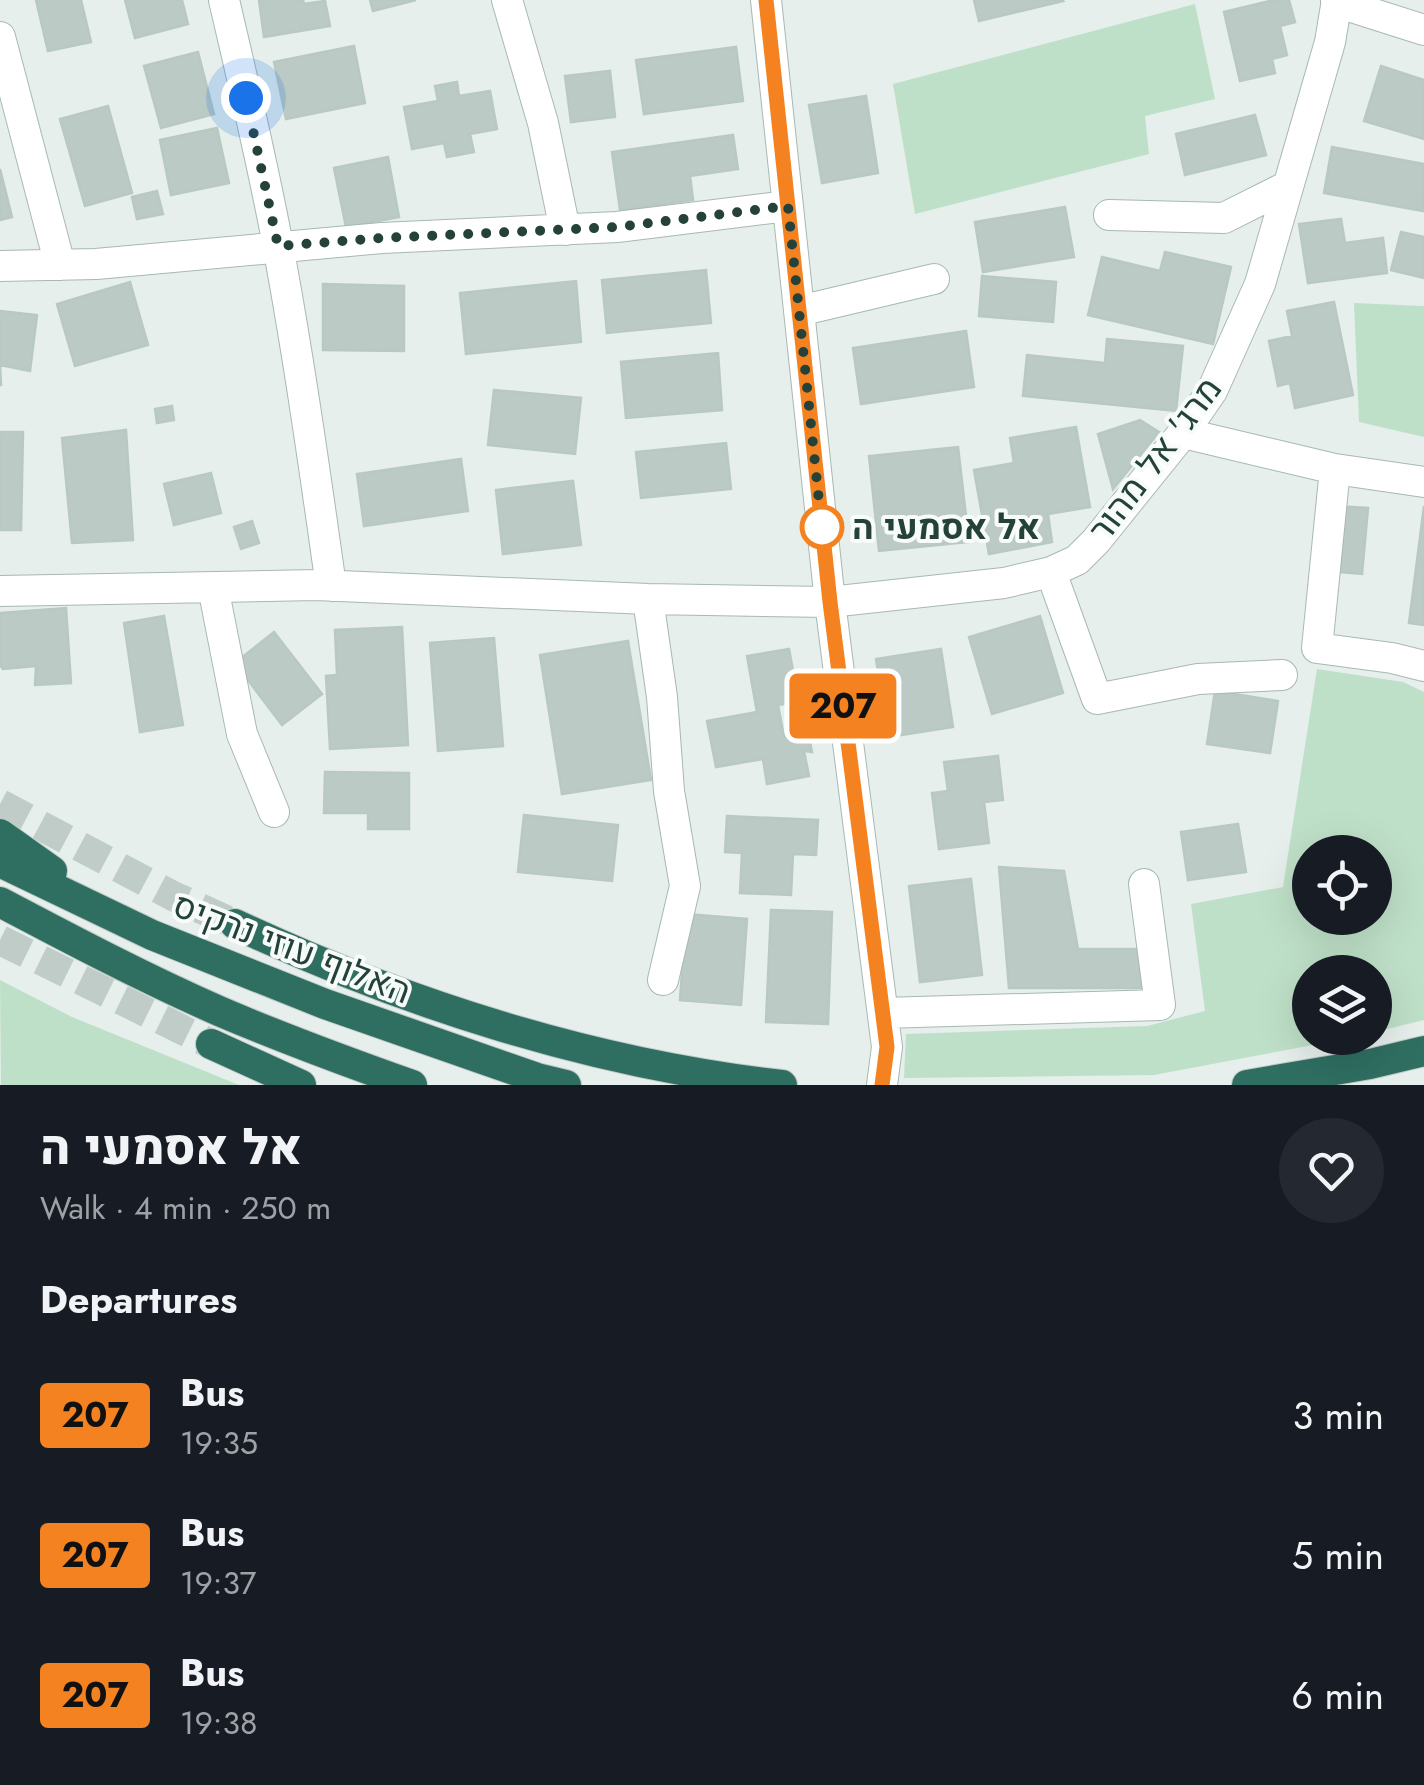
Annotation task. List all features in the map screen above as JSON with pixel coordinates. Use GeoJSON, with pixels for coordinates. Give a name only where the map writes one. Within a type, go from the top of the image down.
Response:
{"type":"FeatureCollection","features":[{"type":"Feature","properties":{"kind":"highway"},"geometry":{"type":"LineString","coordinates":[[0,834],[74,886],[324,1004]]}},
{"type":"Feature","properties":{"kind":"highway","name":"האלוף עוזי נרקיס"},"geometry":{"type":"LineString","coordinates":[[0,862],[152,936],[324,1004],[566,1085]]}},
{"type":"Feature","properties":{"kind":"highway"},"geometry":{"type":"LineString","coordinates":[[0,902],[174,990]]}},
{"type":"Feature","properties":{"kind":"highway"},"geometry":{"type":"LineString","coordinates":[[0,912],[307,1047],[412,1085]]}},
{"type":"Feature","properties":{"kind":"highway"},"geometry":{"type":"LineString","coordinates":[[235,924],[346,971],[551,1040],[654,1064],[782,1085]]}},
{"type":"Feature","properties":{"kind":"highway"},"geometry":{"type":"LineString","coordinates":[[211,1044],[300,1085]]}},
{"type":"Feature","properties":{"kind":"highway"},"geometry":{"type":"LineString","coordinates":[[1247,1085],[1424,1051]]}},
{"type":"Feature","properties":{"kind":"street"},"geometry":{"type":"LineString","coordinates":[[224,0],[278,246],[331,586]]}},
{"type":"Feature","properties":{"kind":"street"},"geometry":{"type":"LineString","coordinates":[[506,0],[543,123],[565,230]]}},
{"type":"Feature","properties":{"kind":"street"},"geometry":{"type":"LineString","coordinates":[[766,0],[830,602],[887,1047],[882,1085]]}},
{"type":"Feature","properties":{"kind":"street"},"geometry":{"type":"LineString","coordinates":[[1336,1],[1424,30]]}},
{"type":"Feature","properties":{"kind":"street","name":"מרג' אל מהור"},"geometry":{"type":"LineString","coordinates":[[0,590],[331,586],[648,600],[830,602],[1004,583],[1051,572],[1077,560],[1096,541],[1212,391],[1260,284],[1330,42],[1336,1]]}},
{"type":"Feature","properties":{"kind":"street"},"geometry":{"type":"LineString","coordinates":[[0,38],[60,265]]}},
{"type":"Feature","properties":{"kind":"street"},"geometry":{"type":"LineString","coordinates":[[1109,215],[1224,218],[1288,186]]}},
{"type":"Feature","properties":{"kind":"street"},"geometry":{"type":"LineString","coordinates":[[0,266],[96,264],[382,238],[618,227],[788,206]]}},
{"type":"Feature","properties":{"kind":"street"},"geometry":{"type":"LineString","coordinates":[[800,311],[934,279]]}},
{"type":"Feature","properties":{"kind":"street"},"geometry":{"type":"LineString","coordinates":[[1183,433],[1335,469],[1424,482]]}},
{"type":"Feature","properties":{"kind":"street"},"geometry":{"type":"LineString","coordinates":[[1335,469],[1317,648],[1424,666]]}},
{"type":"Feature","properties":{"kind":"street"},"geometry":{"type":"LineString","coordinates":[[1051,572],[1097,698],[1198,680],[1282,675]]}},
{"type":"Feature","properties":{"kind":"street"},"geometry":{"type":"LineString","coordinates":[[213,587],[242,734],[274,812]]}},
{"type":"Feature","properties":{"kind":"street"},"geometry":{"type":"LineString","coordinates":[[648,600],[662,698],[669,791],[685,886],[663,980]]}},
{"type":"Feature","properties":{"kind":"street"},"geometry":{"type":"LineString","coordinates":[[883,1013],[1160,1004],[1144,884]]}},
{"type":"Feature","properties":{"kind":"green space"},"geometry":{"type":"Polygon","coordinates":[[[1195,4],[1215,99],[1145,116],[1149,154],[915,214],[893,84],[1195,4]]]}},
{"type":"Feature","properties":{"kind":"green space"},"geometry":{"type":"Polygon","coordinates":[[[1354,303],[1424,306],[1424,437],[1359,422],[1354,303]]]}},
{"type":"Feature","properties":{"kind":"green space"},"geometry":{"type":"Polygon","coordinates":[[[1317,669],[1403,682],[1424,692],[1424,1020],[1392,1028],[1392,955],[1292,955],[1292,1049],[1154,1075],[904,1078],[906,1034],[1147,1026],[1205,1011],[1191,904],[1283,887],[1317,669]]]}},
{"type":"Feature","properties":{"kind":"green space"},"geometry":{"type":"Polygon","coordinates":[[[0,980],[72,1017],[239,1085],[1,1085],[0,980]]]}},
{"type":"Feature","properties":{"kind":"building"},"geometry":{"type":"Polygon","coordinates":[[[36,0],[81,0],[91,42],[48,51],[36,0]]]}},
{"type":"Feature","properties":{"kind":"building"},"geometry":{"type":"Polygon","coordinates":[[[125,0],[182,0],[188,24],[135,38],[125,0]]]}},
{"type":"Feature","properties":{"kind":"building"},"geometry":{"type":"Polygon","coordinates":[[[259,0],[303,0],[304,4],[325,1],[330,26],[264,37],[259,0]]]}},
{"type":"Feature","properties":{"kind":"building"},"geometry":{"type":"Polygon","coordinates":[[[370,0],[416,0],[373,11],[370,0]]]}},
{"type":"Feature","properties":{"kind":"building"},"geometry":{"type":"Polygon","coordinates":[[[974,0],[1062,0],[1063,1],[979,21],[974,0]]]}},
{"type":"Feature","properties":{"kind":"building"},"geometry":{"type":"Polygon","coordinates":[[[1289,0],[1295,22],[1280,26],[1287,55],[1272,59],[1275,73],[1240,81],[1224,12],[1289,0]]]}},
{"type":"Feature","properties":{"kind":"building"},"geometry":{"type":"Polygon","coordinates":[[[354,46],[365,103],[286,119],[274,62],[354,46]]]}},
{"type":"Feature","properties":{"kind":"building"},"geometry":{"type":"Polygon","coordinates":[[[736,47],[743,101],[644,114],[636,60],[736,47]]]}},
{"type":"Feature","properties":{"kind":"building"},"geometry":{"type":"Polygon","coordinates":[[[198,52],[214,114],[161,128],[144,66],[198,52]]]}},
{"type":"Feature","properties":{"kind":"building"},"geometry":{"type":"Polygon","coordinates":[[[1381,66],[1424,80],[1424,139],[1364,121],[1381,66]]]}},
{"type":"Feature","properties":{"kind":"building"},"geometry":{"type":"Polygon","coordinates":[[[610,71],[615,117],[571,122],[565,76],[610,71]]]}},
{"type":"Feature","properties":{"kind":"building"},"geometry":{"type":"Polygon","coordinates":[[[457,82],[459,96],[490,91],[497,129],[470,134],[474,152],[447,157],[444,143],[412,149],[404,107],[438,101],[435,86],[457,82]]]}},
{"type":"Feature","properties":{"kind":"building"},"geometry":{"type":"Polygon","coordinates":[[[866,96],[878,173],[822,183],[809,105],[866,96]]]}},
{"type":"Feature","properties":{"kind":"building"},"geometry":{"type":"Polygon","coordinates":[[[108,106],[132,193],[85,206],[60,119],[108,106]]]}},
{"type":"Feature","properties":{"kind":"building"},"geometry":{"type":"Polygon","coordinates":[[[1255,115],[1266,155],[1185,175],[1176,134],[1255,115]]]}},
{"type":"Feature","properties":{"kind":"building"},"geometry":{"type":"Polygon","coordinates":[[[217,128],[229,183],[171,195],[160,140],[217,128]]]}},
{"type":"Feature","properties":{"kind":"building"},"geometry":{"type":"Polygon","coordinates":[[[733,135],[738,169],[690,176],[693,200],[620,210],[612,152],[733,135]]]}},
{"type":"Feature","properties":{"kind":"building"},"geometry":{"type":"Polygon","coordinates":[[[1332,147],[1424,164],[1423,211],[1324,193],[1332,147]]]}},
{"type":"Feature","properties":{"kind":"building"},"geometry":{"type":"Polygon","coordinates":[[[388,157],[399,217],[346,227],[334,168],[388,157]]]}},
{"type":"Feature","properties":{"kind":"building"},"geometry":{"type":"Polygon","coordinates":[[[0,169],[12,217],[0,220],[0,169]]]}},
{"type":"Feature","properties":{"kind":"building"},"geometry":{"type":"Polygon","coordinates":[[[157,191],[163,214],[137,219],[132,197],[157,191]]]}},
{"type":"Feature","properties":{"kind":"building"},"geometry":{"type":"Polygon","coordinates":[[[1065,207],[1074,257],[983,272],[975,222],[1065,207]]]}},
{"type":"Feature","properties":{"kind":"building"},"geometry":{"type":"Polygon","coordinates":[[[1341,219],[1345,243],[1383,238],[1387,273],[1308,283],[1299,224],[1341,219]]]}},
{"type":"Feature","properties":{"kind":"building"},"geometry":{"type":"Polygon","coordinates":[[[1401,232],[1424,237],[1424,278],[1391,270],[1401,232]]]}},
{"type":"Feature","properties":{"kind":"building"},"geometry":{"type":"Polygon","coordinates":[[[1165,252],[1231,267],[1213,344],[1088,315],[1102,257],[1160,271],[1165,252]]]}},
{"type":"Feature","properties":{"kind":"building"},"geometry":{"type":"Polygon","coordinates":[[[706,270],[711,323],[607,333],[602,280],[706,270]]]}},
{"type":"Feature","properties":{"kind":"building"},"geometry":{"type":"Polygon","coordinates":[[[982,276],[1056,282],[1053,322],[979,316],[982,276]]]}},
{"type":"Feature","properties":{"kind":"building"},"geometry":{"type":"Polygon","coordinates":[[[576,281],[581,342],[466,354],[460,293],[576,281]]]}},
{"type":"Feature","properties":{"kind":"building"},"geometry":{"type":"Polygon","coordinates":[[[130,282],[148,345],[75,366],[57,304],[130,282]]]}},
{"type":"Feature","properties":{"kind":"building"},"geometry":{"type":"Polygon","coordinates":[[[323,284],[404,286],[404,351],[323,350],[323,284]]]}},
{"type":"Feature","properties":{"kind":"building"},"geometry":{"type":"Polygon","coordinates":[[[1334,302],[1353,395],[1295,408],[1290,383],[1278,386],[1269,341],[1292,336],[1287,311],[1334,302]]]}},
{"type":"Feature","properties":{"kind":"building"},"geometry":{"type":"Polygon","coordinates":[[[0,311],[37,315],[30,371],[0,365],[0,311]]]}},
{"type":"Feature","properties":{"kind":"building"},"geometry":{"type":"Polygon","coordinates":[[[966,331],[974,387],[861,404],[853,348],[966,331]]]}},
{"type":"Feature","properties":{"kind":"building"},"geometry":{"type":"Polygon","coordinates":[[[1107,339],[1183,346],[1176,411],[1023,396],[1027,355],[1105,363],[1107,339]]]}},
{"type":"Feature","properties":{"kind":"building"},"geometry":{"type":"Polygon","coordinates":[[[718,353],[722,410],[626,418],[621,362],[718,353]]]}},
{"type":"Feature","properties":{"kind":"building"},"geometry":{"type":"Polygon","coordinates":[[[494,390],[581,398],[575,454],[488,445],[494,390]]]}},
{"type":"Feature","properties":{"kind":"building"},"geometry":{"type":"Polygon","coordinates":[[[172,406],[174,420],[157,423],[155,409],[172,406]]]}},
{"type":"Feature","properties":{"kind":"building"},"geometry":{"type":"Polygon","coordinates":[[[1140,420],[1159,432],[1113,489],[1098,434],[1140,420]]]}},
{"type":"Feature","properties":{"kind":"building"},"geometry":{"type":"Polygon","coordinates":[[[1076,427],[1090,507],[1048,514],[1052,542],[989,554],[974,470],[1014,463],[1010,438],[1076,427]]]}},
{"type":"Feature","properties":{"kind":"building"},"geometry":{"type":"Polygon","coordinates":[[[126,430],[133,540],[72,543],[62,438],[126,430]]]}},
{"type":"Feature","properties":{"kind":"building"},"geometry":{"type":"Polygon","coordinates":[[[0,432],[23,432],[21,530],[0,530],[0,432]]]}},
{"type":"Feature","properties":{"kind":"building"},"geometry":{"type":"Polygon","coordinates":[[[726,443],[731,489],[641,498],[636,452],[726,443]]]}},
{"type":"Feature","properties":{"kind":"building"},"geometry":{"type":"Polygon","coordinates":[[[958,447],[969,542],[879,551],[869,456],[958,447]]]}},
{"type":"Feature","properties":{"kind":"building"},"geometry":{"type":"Polygon","coordinates":[[[461,459],[468,511],[364,526],[357,474],[461,459]]]}},
{"type":"Feature","properties":{"kind":"building"},"geometry":{"type":"Polygon","coordinates":[[[211,473],[221,513],[174,525],[164,484],[211,473]]]}},
{"type":"Feature","properties":{"kind":"building"},"geometry":{"type":"Polygon","coordinates":[[[573,481],[581,545],[503,554],[496,490],[573,481]]]}},
{"type":"Feature","properties":{"kind":"building"},"geometry":{"type":"Polygon","coordinates":[[[1334,506],[1368,508],[1362,574],[1329,571],[1334,506]]]}},
{"type":"Feature","properties":{"kind":"building"},"geometry":{"type":"Polygon","coordinates":[[[1424,506],[1424,625],[1409,623],[1424,506]]]}},
{"type":"Feature","properties":{"kind":"building"},"geometry":{"type":"Polygon","coordinates":[[[252,521],[259,543],[241,549],[234,527],[252,521]]]}},
{"type":"Feature","properties":{"kind":"building"},"geometry":{"type":"Polygon","coordinates":[[[66,608],[71,683],[35,685],[36,666],[3,669],[0,613],[66,608]]]}},
{"type":"Feature","properties":{"kind":"building"},"geometry":{"type":"Polygon","coordinates":[[[164,616],[183,725],[140,732],[124,623],[164,616]]]}},
{"type":"Feature","properties":{"kind":"building"},"geometry":{"type":"Polygon","coordinates":[[[1040,616],[1063,693],[992,714],[969,637],[1040,616]]]}},
{"type":"Feature","properties":{"kind":"building"},"geometry":{"type":"Polygon","coordinates":[[[402,627],[408,745],[330,749],[326,676],[337,675],[335,630],[402,627]]]}},
{"type":"Feature","properties":{"kind":"building"},"geometry":{"type":"Polygon","coordinates":[[[274,632],[322,694],[282,725],[235,663],[274,632]]]}},
{"type":"Feature","properties":{"kind":"building"},"geometry":{"type":"Polygon","coordinates":[[[494,638],[503,746],[438,751],[430,643],[494,638]]]}},
{"type":"Feature","properties":{"kind":"building"},"geometry":{"type":"Polygon","coordinates":[[[628,641],[651,780],[562,794],[540,655],[628,641]]]}},
{"type":"Feature","properties":{"kind":"building"},"geometry":{"type":"Polygon","coordinates":[[[789,649],[794,676],[802,675],[807,700],[778,705],[784,737],[808,732],[812,752],[804,751],[809,776],[767,784],[763,759],[716,767],[707,721],[757,712],[747,656],[789,649]]]}},
{"type":"Feature","properties":{"kind":"building"},"geometry":{"type":"Polygon","coordinates":[[[941,649],[953,727],[888,737],[876,659],[941,649]]]}},
{"type":"Feature","properties":{"kind":"building"},"geometry":{"type":"Polygon","coordinates":[[[1215,691],[1278,701],[1270,753],[1207,744],[1215,691]]]}},
{"type":"Feature","properties":{"kind":"building"},"geometry":{"type":"Polygon","coordinates":[[[998,756],[1003,800],[984,802],[989,843],[939,849],[932,793],[948,791],[944,762],[998,756]]]}},
{"type":"Feature","properties":{"kind":"building"},"geometry":{"type":"Polygon","coordinates":[[[325,772],[409,773],[409,829],[368,829],[368,813],[324,813],[325,772]]]}},
{"type":"Feature","properties":{"kind":"building"},"geometry":{"type":"Polygon","coordinates":[[[524,815],[618,825],[612,881],[518,872],[524,815]]]}},
{"type":"Feature","properties":{"kind":"building"},"geometry":{"type":"Polygon","coordinates":[[[727,816],[818,820],[816,855],[793,854],[791,895],[740,893],[742,853],[725,852],[727,816]]]}},
{"type":"Feature","properties":{"kind":"building"},"geometry":{"type":"Polygon","coordinates":[[[1238,824],[1246,872],[1188,880],[1181,832],[1238,824]]]}},
{"type":"Feature","properties":{"kind":"building"},"geometry":{"type":"Polygon","coordinates":[[[999,867],[1064,871],[1078,949],[1138,949],[1142,988],[1009,988],[999,867]]]}},
{"type":"Feature","properties":{"kind":"building"},"geometry":{"type":"Polygon","coordinates":[[[971,879],[982,975],[920,982],[909,886],[971,879]]]}},
{"type":"Feature","properties":{"kind":"building"},"geometry":{"type":"Polygon","coordinates":[[[771,910],[832,912],[828,1024],[766,1022],[771,910]]]}},
{"type":"Feature","properties":{"kind":"building"},"geometry":{"type":"Polygon","coordinates":[[[686,914],[747,919],[741,1005],[680,1000],[686,914]]]}},
{"type":"Feature","properties":{"kind":"tunnel"},"geometry":{"type":"LineString","coordinates":[[0,804],[173,896],[235,924]]}},
{"type":"Feature","properties":{"kind":"tunnel"},"geometry":{"type":"LineString","coordinates":[[0,940],[211,1044]]}},
{"type":"Feature","properties":{"kind":"bus line","name":"207"},"geometry":{"type":"LineString","coordinates":[[766,0],[830,602],[887,1047],[882,1085]]}},
{"type":"Feature","properties":{"kind":"place","name":"אל אסמעי ה"},"geometry":{"type":"Point","coordinates":[822,527]}},
{"type":"Feature","properties":{"kind":"route"},"geometry":{"type":"LineString","coordinates":[[246,98],[278,246],[618,227],[788,206],[822,527]]}}]}
